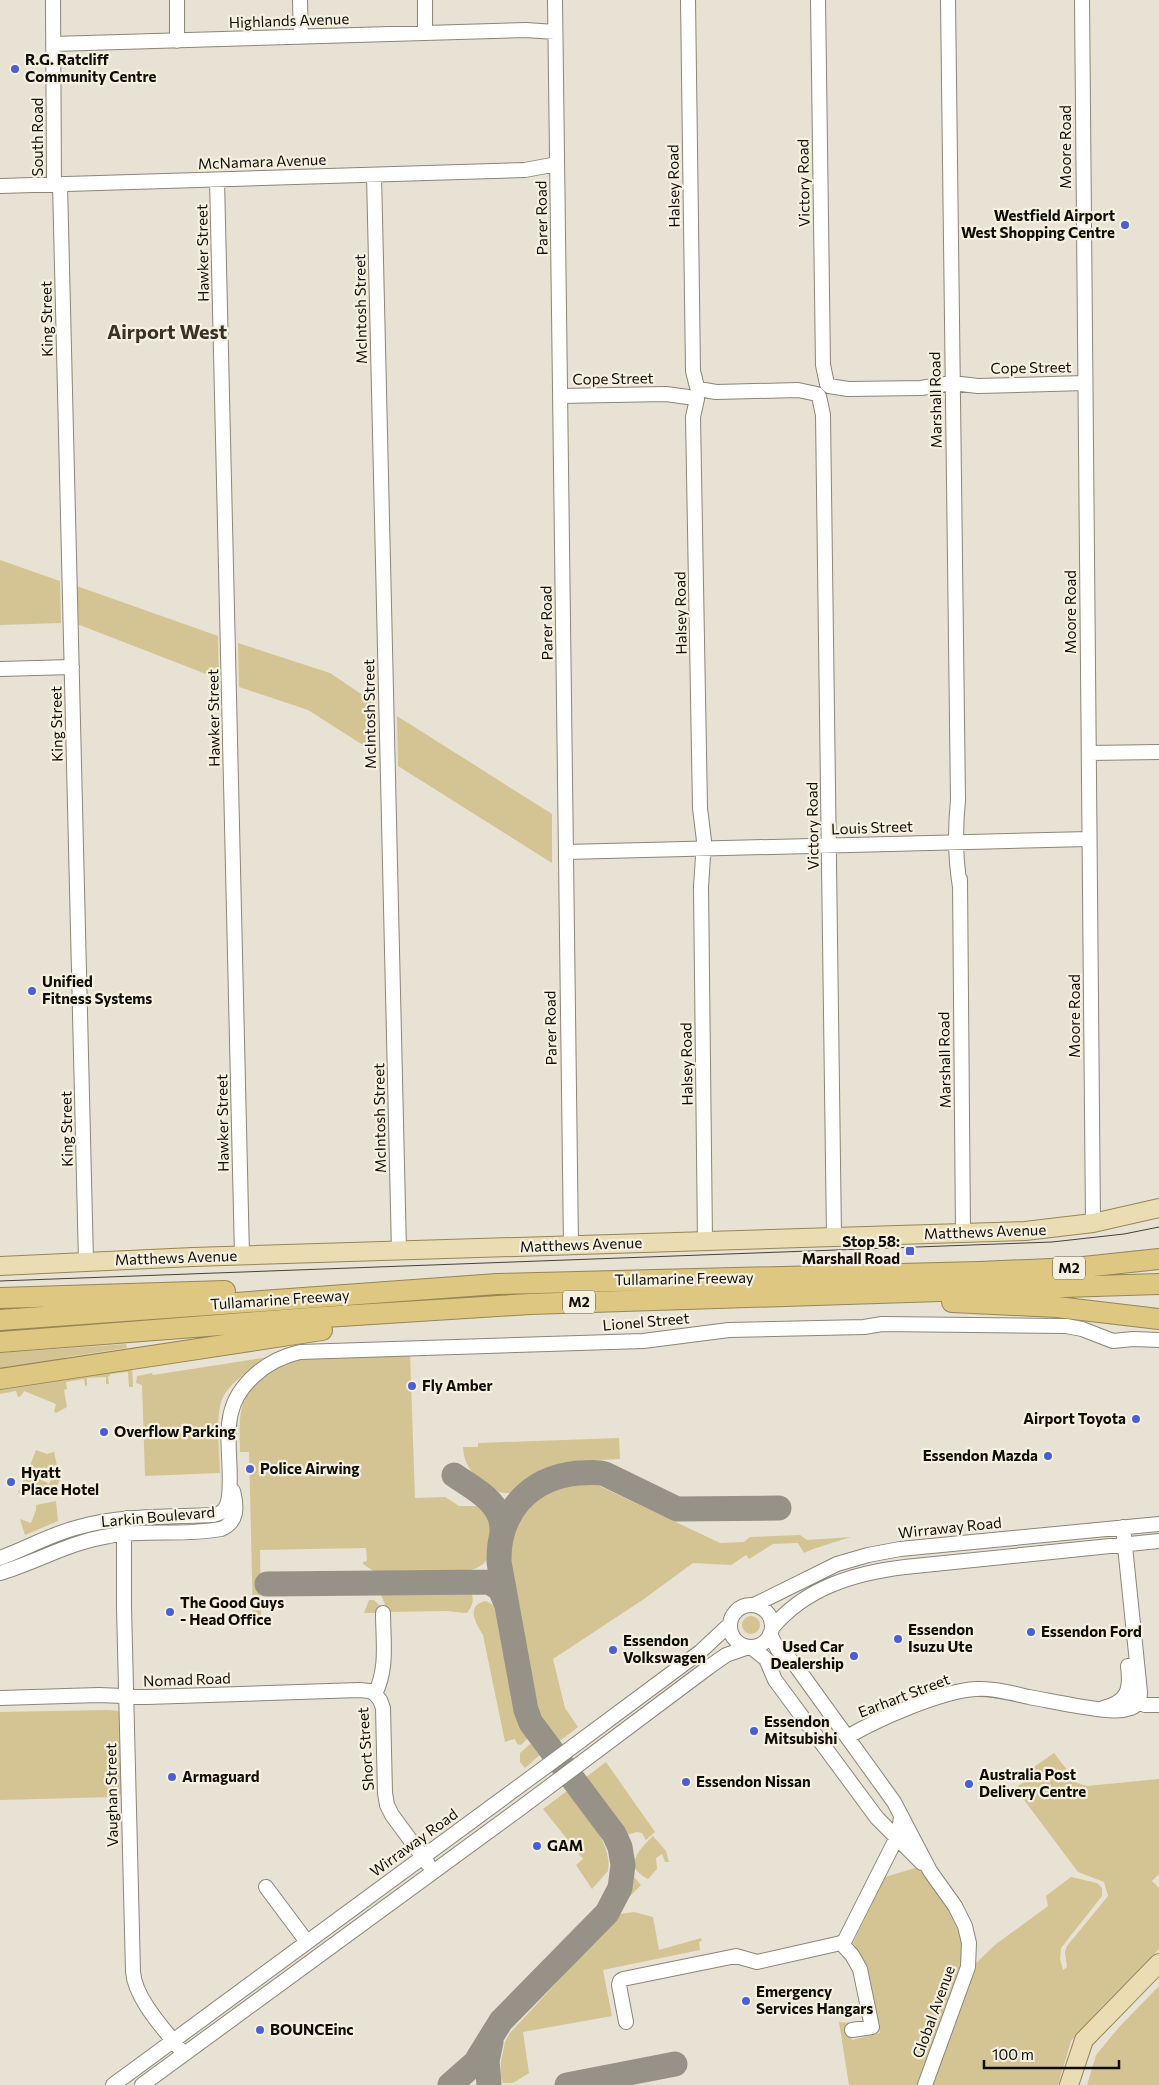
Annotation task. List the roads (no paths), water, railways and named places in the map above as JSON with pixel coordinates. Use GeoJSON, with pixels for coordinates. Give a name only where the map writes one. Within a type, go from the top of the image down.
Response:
{"type":"FeatureCollection","features":[{"type":"Feature","properties":{"kind":"highway"},"geometry":{"type":"LineString","coordinates":[[979,1272],[1099,1260],[1159,1248]]}},
{"type":"Feature","properties":{"kind":"highway","name":"Tullamarine Freeway"},"geometry":{"type":"LineString","coordinates":[[0,1320],[497,1284],[979,1272],[1074,1268],[1159,1259]]}},
{"type":"Feature","properties":{"kind":"highway"},"geometry":{"type":"LineString","coordinates":[[0,1298],[497,1284]]}},
{"type":"Feature","properties":{"kind":"highway","name":"Tullamarine Freeway"},"geometry":{"type":"LineString","coordinates":[[0,1342],[500,1306],[1159,1284]]}},
{"type":"Feature","properties":{"kind":"highway"},"geometry":{"type":"LineString","coordinates":[[768,1298],[890,1299],[1057,1307],[1159,1318]]}},
{"type":"Feature","properties":{"kind":"highway"},"geometry":{"type":"LineString","coordinates":[[0,1379],[271,1337],[500,1306]]}},
{"type":"Feature","properties":{"kind":"main road","name":"Matthews Avenue"},"geometry":{"type":"LineString","coordinates":[[0,1266],[242,1256],[1025,1232],[1093,1223],[1159,1208]]}},
{"type":"Feature","properties":{"kind":"main road"},"geometry":{"type":"LineString","coordinates":[[1068,2085],[1084,2040],[1159,1964]]}},
{"type":"Feature","properties":{"kind":"street","name":"South Road"},"geometry":{"type":"LineString","coordinates":[[53,0],[57,184]]}},
{"type":"Feature","properties":{"kind":"street"},"geometry":{"type":"LineString","coordinates":[[177,0],[177,41]]}},
{"type":"Feature","properties":{"kind":"street"},"geometry":{"type":"LineString","coordinates":[[300,0],[301,36]]}},
{"type":"Feature","properties":{"kind":"street"},"geometry":{"type":"LineString","coordinates":[[425,0],[425,33]]}},
{"type":"Feature","properties":{"kind":"street","name":"Parer Road"},"geometry":{"type":"LineString","coordinates":[[555,0],[570,1246]]}},
{"type":"Feature","properties":{"kind":"street","name":"Halsey Road"},"geometry":{"type":"LineString","coordinates":[[688,0],[706,1241]]}},
{"type":"Feature","properties":{"kind":"street","name":"Victory Road"},"geometry":{"type":"LineString","coordinates":[[818,0],[834,1237]]}},
{"type":"Feature","properties":{"kind":"street","name":"Marshall Road"},"geometry":{"type":"LineString","coordinates":[[948,0],[959,842],[956,859],[960,887],[963,1233]]}},
{"type":"Feature","properties":{"kind":"street","name":"Moore Road"},"geometry":{"type":"LineString","coordinates":[[1082,0],[1093,1223]]}},
{"type":"Feature","properties":{"kind":"street","name":"Highlands Avenue"},"geometry":{"type":"LineString","coordinates":[[53,44],[555,28]]}},
{"type":"Feature","properties":{"kind":"street","name":"McNamara Avenue"},"geometry":{"type":"LineString","coordinates":[[0,186],[557,169]]}},
{"type":"Feature","properties":{"kind":"street","name":"McIntosh Street"},"geometry":{"type":"LineString","coordinates":[[374,175],[399,1251]]}},
{"type":"Feature","properties":{"kind":"street","name":"Hawker Street"},"geometry":{"type":"LineString","coordinates":[[217,180],[242,1256]]}},
{"type":"Feature","properties":{"kind":"street","name":"King Street"},"geometry":{"type":"LineString","coordinates":[[57,184],[72,667],[86,1262]]}},
{"type":"Feature","properties":{"kind":"street","name":"Cope Street"},"geometry":{"type":"LineString","coordinates":[[560,396],[1085,383]]}},
{"type":"Feature","properties":{"kind":"street"},"geometry":{"type":"LineString","coordinates":[[0,669],[72,667]]}},
{"type":"Feature","properties":{"kind":"street"},"geometry":{"type":"LineString","coordinates":[[1089,753],[1159,752]]}},
{"type":"Feature","properties":{"kind":"street","name":"Louis Street"},"geometry":{"type":"LineString","coordinates":[[566,852],[1089,839]]}},
{"type":"Feature","properties":{"kind":"street","name":"Lionel Street"},"geometry":{"type":"LineString","coordinates":[[230,1483],[229,1417],[234,1400],[243,1387],[266,1367],[280,1359],[300,1352],[643,1340],[729,1330],[864,1327],[882,1324],[1066,1326],[1082,1329],[1114,1341],[1133,1339],[1159,1340]]}},
{"type":"Feature","properties":{"kind":"street","name":"Larkin Boulevard"},"geometry":{"type":"LineString","coordinates":[[0,1558],[76,1527],[127,1518],[218,1514],[223,1512],[227,1505],[230,1483]]}},
{"type":"Feature","properties":{"kind":"street","name":"Larkin Boulevard"},"geometry":{"type":"LineString","coordinates":[[0,1573],[67,1546],[99,1537],[224,1528],[232,1522],[236,1513],[235,1500],[230,1483]]}},
{"type":"Feature","properties":{"kind":"street","name":"Vaughan Street"},"geometry":{"type":"LineString","coordinates":[[127,1518],[124,1607],[133,1978],[141,1998],[184,2054]]}},
{"type":"Feature","properties":{"kind":"street","name":"Wirraway Road"},"geometry":{"type":"LineString","coordinates":[[754,1605],[837,1564],[868,1554],[1159,1524]]}},
{"type":"Feature","properties":{"kind":"street"},"geometry":{"type":"LineString","coordinates":[[1118,1528],[1132,1661],[1140,1692],[1138,1702]]}},
{"type":"Feature","properties":{"kind":"street"},"geometry":{"type":"LineString","coordinates":[[142,2085],[720,1659],[762,1643],[787,1611],[804,1598],[840,1581],[874,1571],[1159,1541]]}},
{"type":"Feature","properties":{"kind":"street"},"geometry":{"type":"LineString","coordinates":[[918,1548],[919,1565]]}},
{"type":"Feature","properties":{"kind":"street"},"geometry":{"type":"LineString","coordinates":[[750,1647],[734,1639],[731,1632],[730,1624],[737,1610],[744,1606],[754,1605],[761,1607],[768,1614],[771,1631]]}},
{"type":"Feature","properties":{"kind":"street","name":"Short Street"},"geometry":{"type":"LineString","coordinates":[[383,1612],[384,1668],[381,1680],[374,1694],[383,1708],[385,1793],[387,1804],[392,1815],[433,1872]]}},
{"type":"Feature","properties":{"kind":"street","name":"Wirraway Road"},"geometry":{"type":"LineString","coordinates":[[113,2085],[700,1652],[730,1624]]}},
{"type":"Feature","properties":{"kind":"street","name":"Global Avenue"},"geometry":{"type":"LineString","coordinates":[[771,1631],[777,1649],[793,1662],[870,1768],[901,1815],[930,1871],[961,1916],[968,1935],[968,1967],[925,2085]]}},
{"type":"Feature","properties":{"kind":"street","name":"Global Avenue"},"geometry":{"type":"LineString","coordinates":[[750,1647],[766,1659],[776,1680],[877,1818],[930,1871]]}},
{"type":"Feature","properties":{"kind":"street"},"geometry":{"type":"LineString","coordinates":[[1132,1661],[1128,1688],[1131,1698],[1145,1705],[1159,1705]]}},
{"type":"Feature","properties":{"kind":"street","name":"Earhart Street"},"geometry":{"type":"LineString","coordinates":[[1093,1708],[1115,1704],[1124,1696],[1128,1688]]}},
{"type":"Feature","properties":{"kind":"street","name":"Earhart Street"},"geometry":{"type":"LineString","coordinates":[[825,1747],[836,1748],[870,1724],[940,1697],[975,1689],[1002,1691],[1093,1708],[1122,1710],[1132,1707],[1138,1702]]}},
{"type":"Feature","properties":{"kind":"street","name":"Nomad Road"},"geometry":{"type":"LineString","coordinates":[[0,1698],[99,1695],[126,1697],[359,1690],[370,1691],[374,1694]]}},
{"type":"Feature","properties":{"kind":"street"},"geometry":{"type":"LineString","coordinates":[[603,1724],[613,1738]]}},
{"type":"Feature","properties":{"kind":"street"},"geometry":{"type":"LineString","coordinates":[[852,1783],[870,1768]]}},
{"type":"Feature","properties":{"kind":"street"},"geometry":{"type":"LineString","coordinates":[[626,2022],[619,1985],[623,1979],[736,1956],[757,1962],[841,1943],[846,1938],[896,1839],[901,1828],[901,1815]]}},
{"type":"Feature","properties":{"kind":"street"},"geometry":{"type":"LineString","coordinates":[[266,1887],[308,1942]]}},
{"type":"Feature","properties":{"kind":"street"},"geometry":{"type":"LineString","coordinates":[[841,1943],[859,1967],[872,2026],[852,2030]]}},
{"type":"Feature","properties":{"kind":"tram line"},"geometry":{"type":"LineString","coordinates":[[0,1281],[1052,1242],[1124,1234],[1159,1227]]}},
{"type":"Feature","properties":{"kind":"place","name":"R.G. Ratcliff Community Centre"},"geometry":{"type":"Point","coordinates":[15,69]}},
{"type":"Feature","properties":{"kind":"place","name":"Westfield Airport West Shopping Centre"},"geometry":{"type":"Point","coordinates":[1125,225]}},
{"type":"Feature","properties":{"kind":"place","name":"Unified Fitness Systems"},"geometry":{"type":"Point","coordinates":[32,991]}},
{"type":"Feature","properties":{"kind":"place","name":"Stop 58: Marshall Road"},"geometry":{"type":"Point","coordinates":[910,1251]}},
{"type":"Feature","properties":{"kind":"place","name":"Fly Amber"},"geometry":{"type":"Point","coordinates":[412,1386]}},
{"type":"Feature","properties":{"kind":"place","name":"Airport Toyota"},"geometry":{"type":"Point","coordinates":[1136,1419]}},
{"type":"Feature","properties":{"kind":"place","name":"Overflow Parking"},"geometry":{"type":"Point","coordinates":[104,1432]}},
{"type":"Feature","properties":{"kind":"place","name":"Essendon Mazda"},"geometry":{"type":"Point","coordinates":[1048,1456]}},
{"type":"Feature","properties":{"kind":"place","name":"Police Airwing"},"geometry":{"type":"Point","coordinates":[250,1469]}},
{"type":"Feature","properties":{"kind":"place","name":"Hyatt Place Hotel"},"geometry":{"type":"Point","coordinates":[11,1482]}},
{"type":"Feature","properties":{"kind":"place","name":"The Good Guys - Head Office"},"geometry":{"type":"Point","coordinates":[170,1612]}},
{"type":"Feature","properties":{"kind":"place","name":"Essendon Ford"},"geometry":{"type":"Point","coordinates":[1031,1632]}},
{"type":"Feature","properties":{"kind":"place","name":"Essendon Isuzu Ute"},"geometry":{"type":"Point","coordinates":[898,1639]}},
{"type":"Feature","properties":{"kind":"place","name":"Essendon Volkswagen"},"geometry":{"type":"Point","coordinates":[613,1650]}},
{"type":"Feature","properties":{"kind":"place","name":"Used Car Dealership"},"geometry":{"type":"Point","coordinates":[854,1656]}},
{"type":"Feature","properties":{"kind":"place","name":"Essendon Mitsubishi"},"geometry":{"type":"Point","coordinates":[754,1731]}},
{"type":"Feature","properties":{"kind":"place","name":"Armaguard"},"geometry":{"type":"Point","coordinates":[172,1777]}},
{"type":"Feature","properties":{"kind":"place","name":"Essendon Nissan"},"geometry":{"type":"Point","coordinates":[686,1782]}},
{"type":"Feature","properties":{"kind":"place","name":"Australia Post Delivery Centre"},"geometry":{"type":"Point","coordinates":[969,1784]}},
{"type":"Feature","properties":{"kind":"place","name":"GAM"},"geometry":{"type":"Point","coordinates":[537,1846]}},
{"type":"Feature","properties":{"kind":"place","name":"Emergency Services Hangars"},"geometry":{"type":"Point","coordinates":[746,2001]}},
{"type":"Feature","properties":{"kind":"place","name":"BOUNCEinc"},"geometry":{"type":"Point","coordinates":[260,2030]}},
{"type":"Feature","properties":{"kind":"district","name":"Airport West"},"geometry":{"type":"Point","coordinates":[167,332]}}]}
